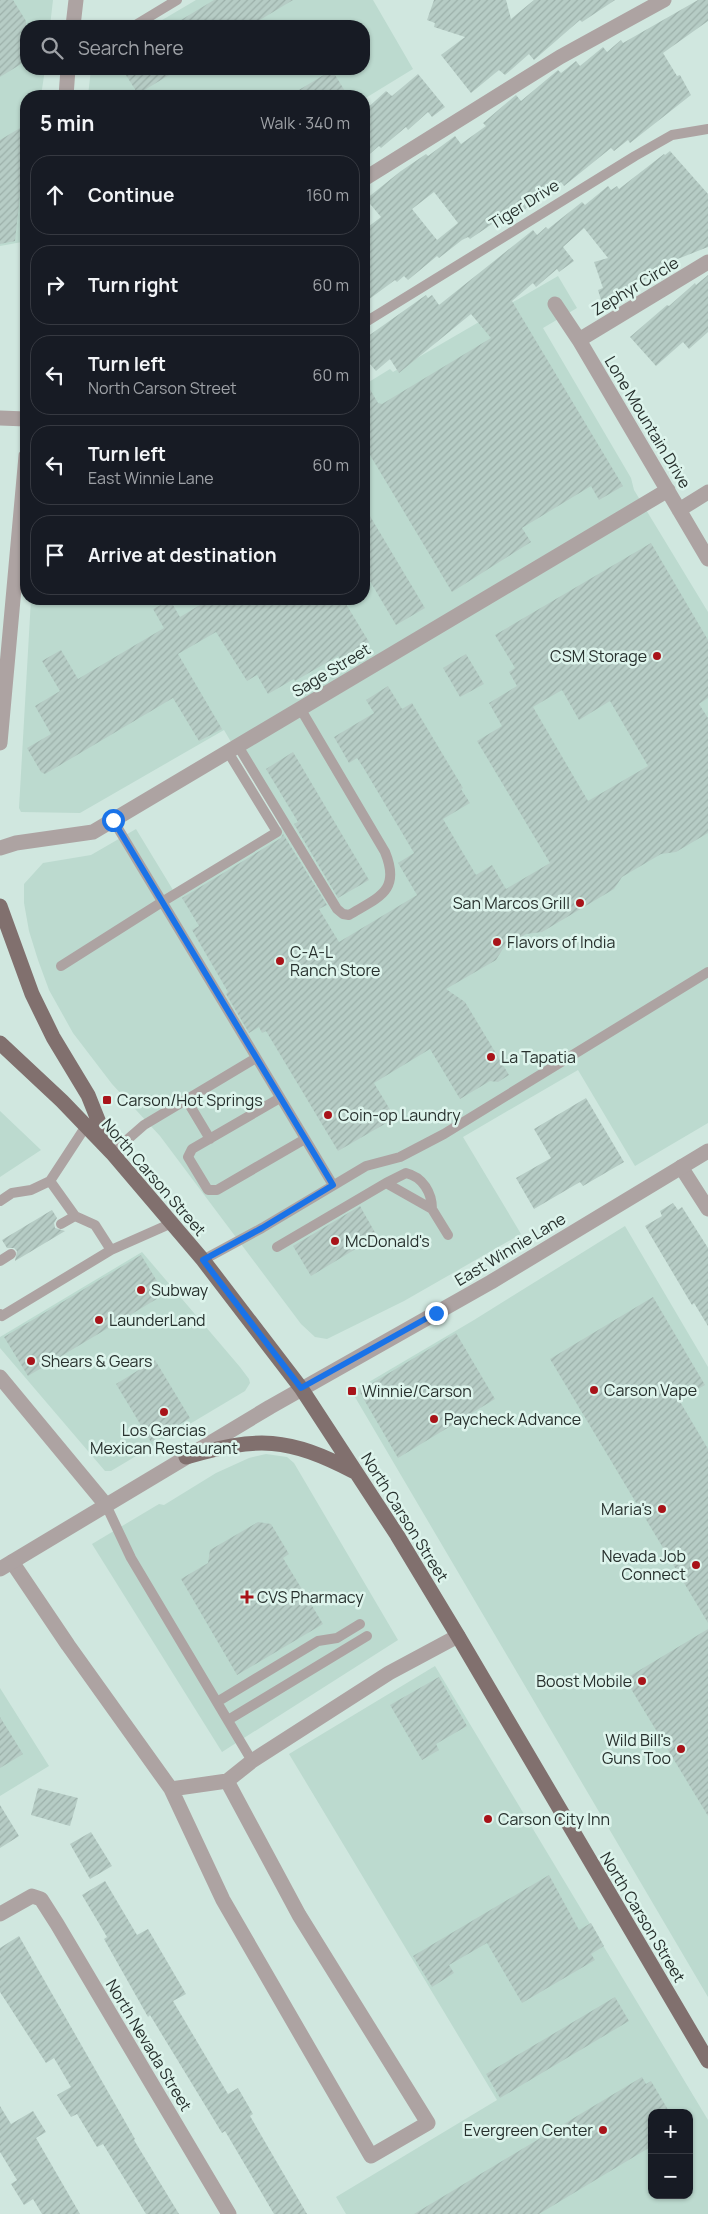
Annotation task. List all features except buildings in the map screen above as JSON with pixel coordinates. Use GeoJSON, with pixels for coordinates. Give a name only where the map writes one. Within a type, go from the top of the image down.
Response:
{"type":"FeatureCollection","features":[{"type":"Feature","properties":{"kind":"main road"},"geometry":{"type":"LineString","coordinates":[[0,906],[32,994],[53,1037],[88,1095],[112,1153]]}},
{"type":"Feature","properties":{"kind":"main road","name":"North Carson Street"},"geometry":{"type":"LineString","coordinates":[[0,1043],[112,1153],[203,1260],[301,1388],[357,1473],[458,1636],[708,2061]]}},
{"type":"Feature","properties":{"kind":"main road"},"geometry":{"type":"LineString","coordinates":[[186,1457],[239,1444],[280,1443],[322,1456],[357,1473]]}},
{"type":"Feature","properties":{"kind":"street"},"geometry":{"type":"LineString","coordinates":[[74,20],[76,0]]}},
{"type":"Feature","properties":{"kind":"street"},"geometry":{"type":"LineString","coordinates":[[370,175],[560,57],[664,0]]}},
{"type":"Feature","properties":{"kind":"street"},"geometry":{"type":"LineString","coordinates":[[66,90],[68,75]]}},
{"type":"Feature","properties":{"kind":"street","name":"Zephyr Circle"},"geometry":{"type":"LineString","coordinates":[[579,340],[708,262]]}},
{"type":"Feature","properties":{"kind":"street","name":"Lone Mountain Drive"},"geometry":{"type":"LineString","coordinates":[[555,304],[579,340],[708,559]]}},
{"type":"Feature","properties":{"kind":"street"},"geometry":{"type":"LineString","coordinates":[[0,418],[20,419]]}},
{"type":"Feature","properties":{"kind":"street","name":"Sage Street"},"geometry":{"type":"LineString","coordinates":[[0,848],[16,843],[93,832],[668,490]]}},
{"type":"Feature","properties":{"kind":"street"},"geometry":{"type":"LineString","coordinates":[[680,510],[708,492]]}},
{"type":"Feature","properties":{"kind":"street"},"geometry":{"type":"LineString","coordinates":[[0,743],[20,532]]}},
{"type":"Feature","properties":{"kind":"street","name":"East Winnie Lane"},"geometry":{"type":"LineString","coordinates":[[6,1566],[301,1388],[491,1282],[708,1151]]}},
{"type":"Feature","properties":{"kind":"street"},"geometry":{"type":"LineString","coordinates":[[681,1167],[708,1209]]}},
{"type":"Feature","properties":{"kind":"street"},"geometry":{"type":"LineString","coordinates":[[0,1376],[106,1505]]}},
{"type":"Feature","properties":{"kind":"street"},"geometry":{"type":"LineString","coordinates":[[6,1566],[68,1645],[171,1789],[223,1900],[371,2156],[428,2123],[299,1915],[227,1781]]}},
{"type":"Feature","properties":{"kind":"street"},"geometry":{"type":"LineString","coordinates":[[171,1789],[227,1781],[252,1761],[389,1673],[458,1636]]}},
{"type":"Feature","properties":{"kind":"street","name":"North Nevada Street"},"geometry":{"type":"LineString","coordinates":[[0,1914],[32,1896],[40,1900],[57,1924],[229,2214]]}},
{"type":"Feature","properties":{"kind":"lane"},"geometry":{"type":"LineString","coordinates":[[144,20],[177,0]]}},
{"type":"Feature","properties":{"kind":"lane","name":"Tiger Drive"},"geometry":{"type":"LineString","coordinates":[[370,319],[672,135],[708,129]]}},
{"type":"Feature","properties":{"kind":"lane"},"geometry":{"type":"LineString","coordinates":[[233,748],[337,909],[343,914],[349,915],[384,894],[390,881],[390,864],[385,852],[300,708]]}},
{"type":"Feature","properties":{"kind":"lane"},"geometry":{"type":"LineString","coordinates":[[61,966],[277,832],[233,748]]}},
{"type":"Feature","properties":{"kind":"lane"},"geometry":{"type":"LineString","coordinates":[[113,820],[333,1185]]}},
{"type":"Feature","properties":{"kind":"lane"},"geometry":{"type":"LineString","coordinates":[[203,1260],[262,1228],[366,1166],[400,1157],[444,1134],[708,972]]}},
{"type":"Feature","properties":{"kind":"lane"},"geometry":{"type":"LineString","coordinates":[[112,1153],[144,1124],[256,1058]]}},
{"type":"Feature","properties":{"kind":"lane"},"geometry":{"type":"LineString","coordinates":[[280,1098],[192,1149],[188,1158],[208,1190],[218,1190],[305,1139]]}},
{"type":"Feature","properties":{"kind":"lane"},"geometry":{"type":"LineString","coordinates":[[186,1099],[210,1139]]}},
{"type":"Feature","properties":{"kind":"lane"},"geometry":{"type":"LineString","coordinates":[[0,1201],[12,1193],[31,1190],[50,1181],[86,1126]]}},
{"type":"Feature","properties":{"kind":"lane"},"geometry":{"type":"LineString","coordinates":[[277,1247],[406,1173],[417,1177],[432,1198],[432,1209]]}},
{"type":"Feature","properties":{"kind":"lane"},"geometry":{"type":"LineString","coordinates":[[50,1181],[75,1216],[94,1225],[111,1250]]}},
{"type":"Feature","properties":{"kind":"lane"},"geometry":{"type":"LineString","coordinates":[[386,1183],[432,1209],[448,1235]]}},
{"type":"Feature","properties":{"kind":"lane"},"geometry":{"type":"LineString","coordinates":[[61,1224],[75,1216]]}},
{"type":"Feature","properties":{"kind":"lane"},"geometry":{"type":"LineString","coordinates":[[1,1316],[111,1250],[172,1223]]}},
{"type":"Feature","properties":{"kind":"lane"},"geometry":{"type":"LineString","coordinates":[[0,1261],[11,1254]]}},
{"type":"Feature","properties":{"kind":"lane"},"geometry":{"type":"LineString","coordinates":[[106,1505],[131,1558],[252,1761]]}},
{"type":"Feature","properties":{"kind":"lane"},"geometry":{"type":"LineString","coordinates":[[217,1702],[318,1641],[336,1638],[360,1624]]}},
{"type":"Feature","properties":{"kind":"lane"},"geometry":{"type":"LineString","coordinates":[[228,1720],[367,1636]]}},
{"type":"Feature","properties":{"kind":"shaded area"},"geometry":{"type":"Polygon","coordinates":[[[0,0],[53,0],[51,20],[20,20],[20,75],[44,75],[42,90],[20,90],[20,242],[0,246],[0,0]]]}},
{"type":"Feature","properties":{"kind":"shaded area"},"geometry":{"type":"Polygon","coordinates":[[[196,0],[373,0],[413,69],[370,95],[370,90],[89,90],[90,75],[370,75],[370,20],[162,20],[196,0]]]}},
{"type":"Feature","properties":{"kind":"shaded area"},"geometry":{"type":"Polygon","coordinates":[[[558,276],[577,308],[543,328],[631,478],[634,490],[708,612],[708,1123],[635,1166],[578,1070],[463,1137],[521,1234],[404,1301],[327,1339],[315,1337],[301,1324],[160,1136],[112,1084],[73,1033],[49,990],[29,931],[24,903],[24,884],[43,863],[91,855],[136,829],[173,890],[281,827],[224,730],[80,813],[21,812],[19,808],[31,605],[370,605],[370,381],[390,369],[393,372],[558,276]]]}},
{"type":"Feature","properties":{"kind":"shaded area"},"geometry":{"type":"Polygon","coordinates":[[[0,1111],[41,1150],[0,1177],[0,1111]]]}},
{"type":"Feature","properties":{"kind":"shaded area"},"geometry":{"type":"Polygon","coordinates":[[[625,1226],[708,1367],[708,1997],[352,1392],[474,1320],[625,1226]]]}},
{"type":"Feature","properties":{"kind":"shaded area"},"geometry":{"type":"Polygon","coordinates":[[[142,1252],[240,1367],[250,1383],[245,1391],[111,1471],[105,1471],[0,1348],[0,1337],[142,1252]]]}},
{"type":"Feature","properties":{"kind":"shaded area"},"geometry":{"type":"Polygon","coordinates":[[[266,1454],[287,1457],[294,1463],[398,1640],[222,1752],[92,1544],[159,1504],[164,1505],[216,1473],[249,1458],[266,1454]]]}},
{"type":"Feature","properties":{"kind":"shaded area"},"geometry":{"type":"Polygon","coordinates":[[[435,1666],[708,2120],[708,2214],[346,2214],[336,2197],[497,2100],[289,1754],[435,1666]]]}},
{"type":"Feature","properties":{"kind":"shaded area"},"geometry":{"type":"Polygon","coordinates":[[[0,1688],[49,1766],[0,1796],[0,1688]]]}},
{"type":"Feature","properties":{"kind":"place","name":"CSM Storage"},"geometry":{"type":"Point","coordinates":[657,656]}},
{"type":"Feature","properties":{"kind":"place","name":"San Marcos Grill"},"geometry":{"type":"Point","coordinates":[580,903]}},
{"type":"Feature","properties":{"kind":"place","name":"Flavors of India"},"geometry":{"type":"Point","coordinates":[497,942]}},
{"type":"Feature","properties":{"kind":"place","name":"C-A-L Ranch Store"},"geometry":{"type":"Point","coordinates":[280,961]}},
{"type":"Feature","properties":{"kind":"place","name":"La Tapatia"},"geometry":{"type":"Point","coordinates":[491,1057]}},
{"type":"Feature","properties":{"kind":"place","name":"Carson/Hot Springs"},"geometry":{"type":"Point","coordinates":[107,1100]}},
{"type":"Feature","properties":{"kind":"place","name":"Coin-op Laundry"},"geometry":{"type":"Point","coordinates":[328,1115]}},
{"type":"Feature","properties":{"kind":"place","name":"McDonald's"},"geometry":{"type":"Point","coordinates":[335,1241]}},
{"type":"Feature","properties":{"kind":"place","name":"Subway"},"geometry":{"type":"Point","coordinates":[141,1290]}},
{"type":"Feature","properties":{"kind":"place","name":"LaunderLand"},"geometry":{"type":"Point","coordinates":[99,1320]}},
{"type":"Feature","properties":{"kind":"place","name":"Shears & Gears"},"geometry":{"type":"Point","coordinates":[31,1361]}},
{"type":"Feature","properties":{"kind":"place","name":"Carson Vape"},"geometry":{"type":"Point","coordinates":[594,1390]}},
{"type":"Feature","properties":{"kind":"place","name":"Winnie/Carson"},"geometry":{"type":"Point","coordinates":[352,1391]}},
{"type":"Feature","properties":{"kind":"place","name":"Los Garcias Mexican Restaurant"},"geometry":{"type":"Point","coordinates":[164,1412]}},
{"type":"Feature","properties":{"kind":"place","name":"Paycheck Advance"},"geometry":{"type":"Point","coordinates":[434,1419]}},
{"type":"Feature","properties":{"kind":"place","name":"Maria's"},"geometry":{"type":"Point","coordinates":[662,1509]}},
{"type":"Feature","properties":{"kind":"place","name":"Nevada Job Connect"},"geometry":{"type":"Point","coordinates":[696,1565]}},
{"type":"Feature","properties":{"kind":"place","name":"CVS Pharmacy"},"geometry":{"type":"Point","coordinates":[247,1597]}},
{"type":"Feature","properties":{"kind":"place","name":"Boost Mobile"},"geometry":{"type":"Point","coordinates":[642,1681]}},
{"type":"Feature","properties":{"kind":"place","name":"Wild Bill's Guns Too"},"geometry":{"type":"Point","coordinates":[681,1749]}},
{"type":"Feature","properties":{"kind":"place","name":"Carson City Inn"},"geometry":{"type":"Point","coordinates":[488,1819]}},
{"type":"Feature","properties":{"kind":"place","name":"Evergreen Center"},"geometry":{"type":"Point","coordinates":[603,2130]}},
{"type":"Feature","properties":{"kind":"route"},"geometry":{"type":"LineString","coordinates":[[113,820],[333,1185],[262,1228],[203,1260],[301,1388],[436,1313]]}}]}
